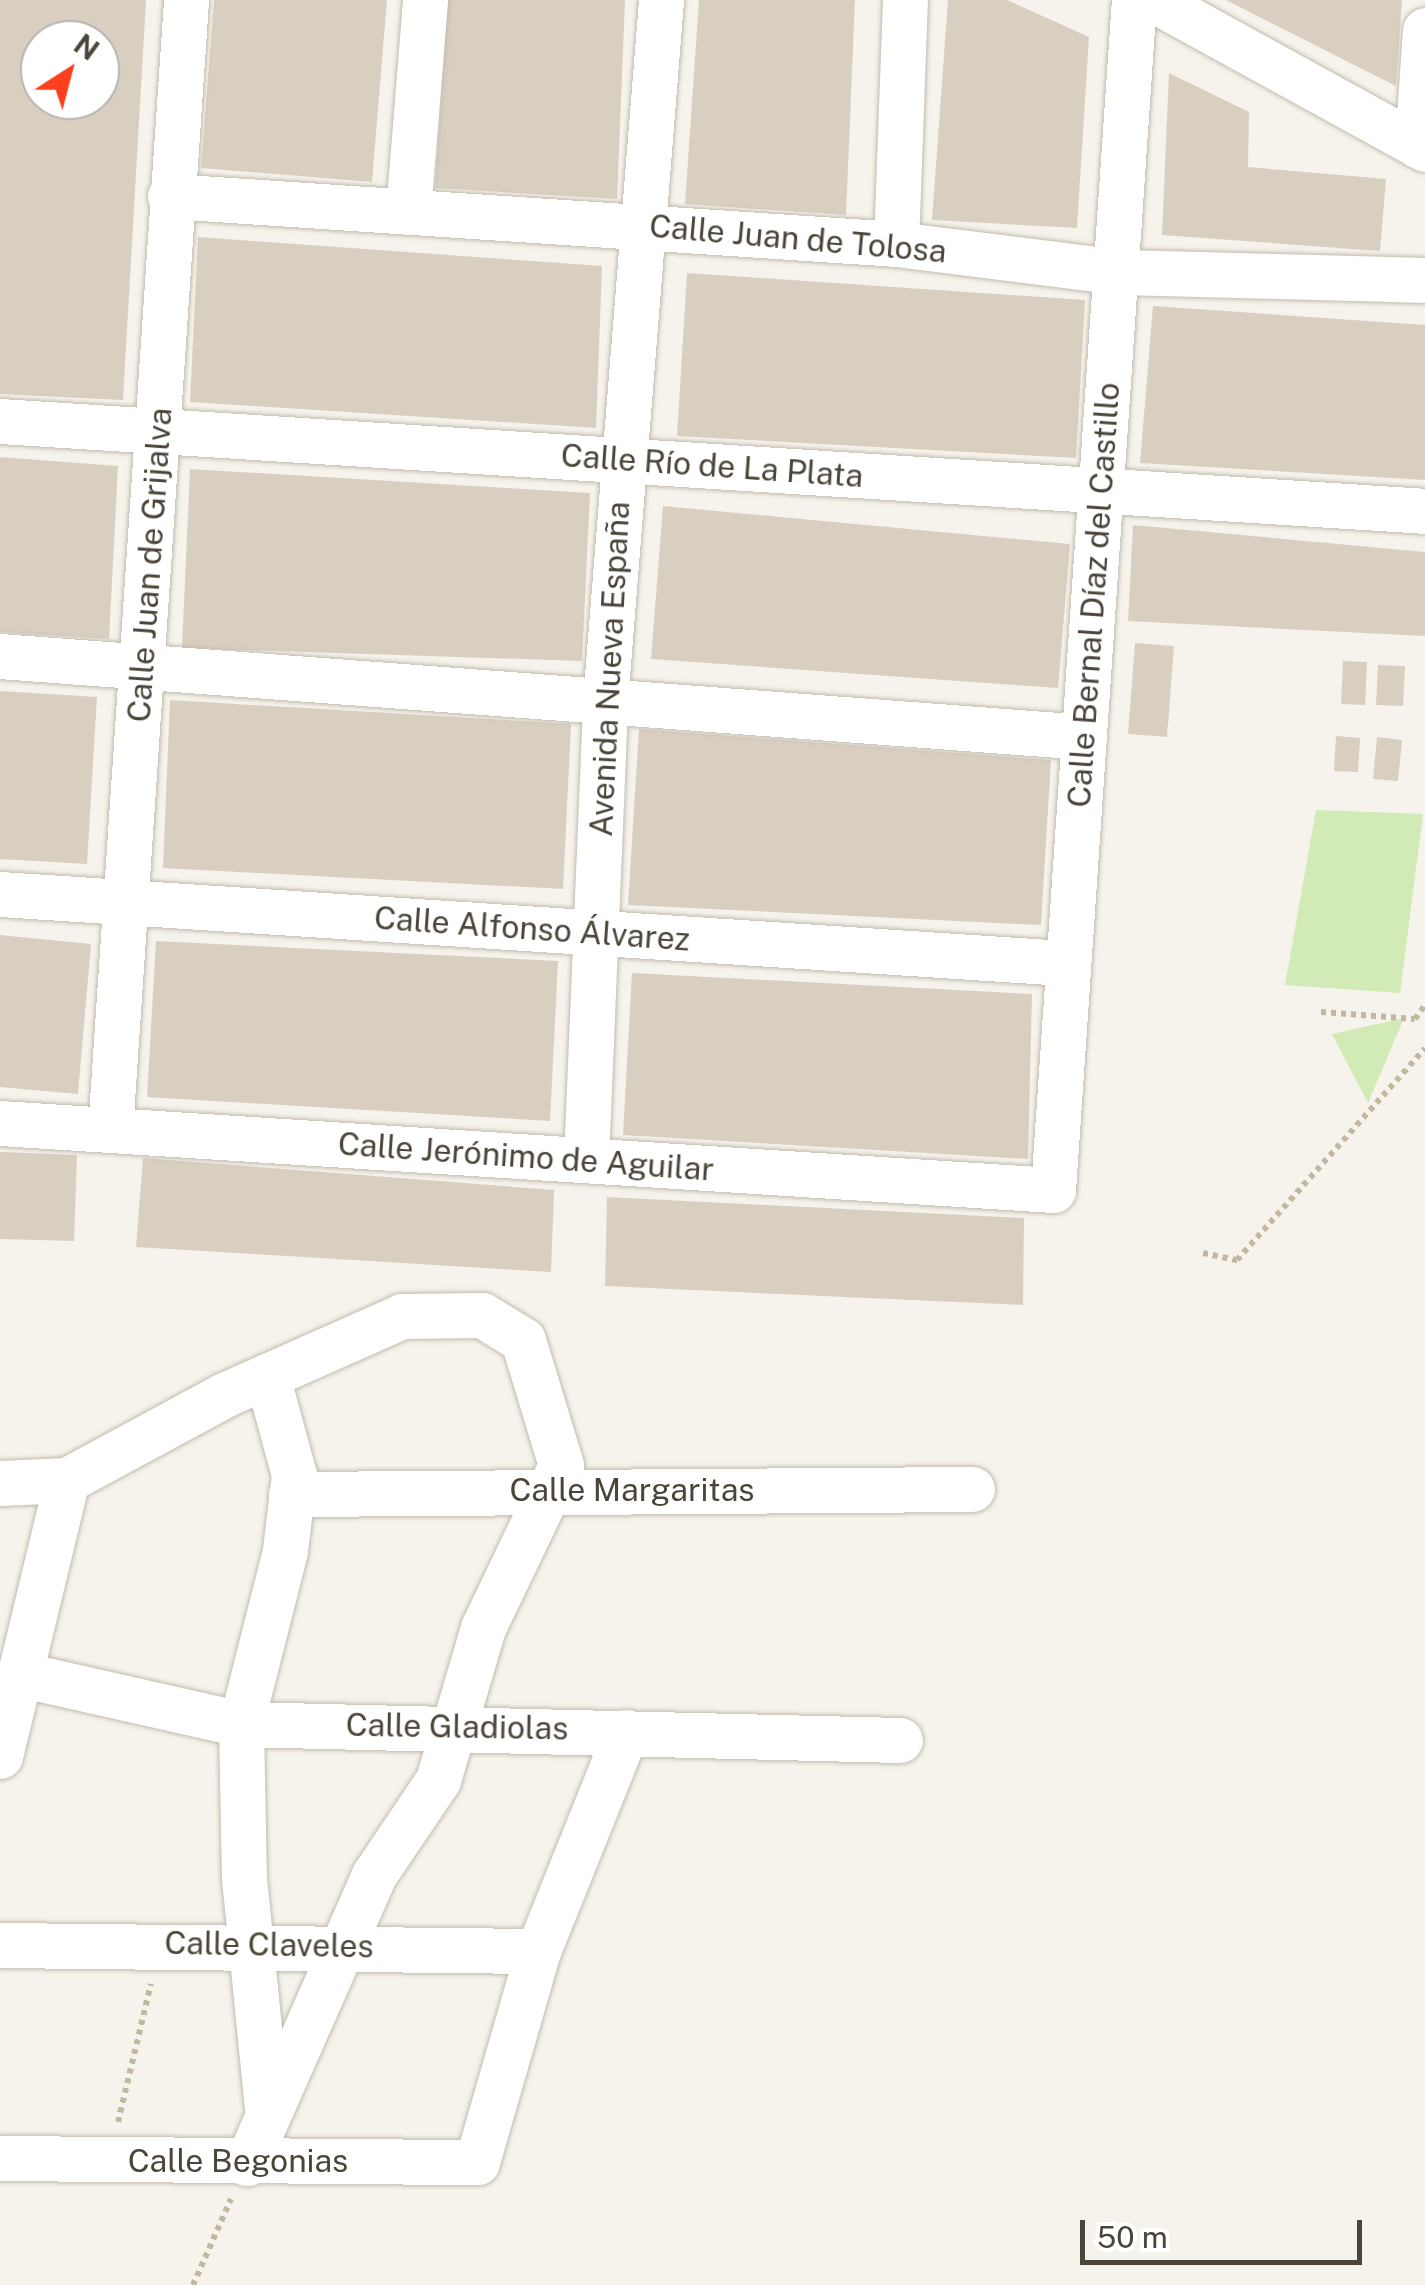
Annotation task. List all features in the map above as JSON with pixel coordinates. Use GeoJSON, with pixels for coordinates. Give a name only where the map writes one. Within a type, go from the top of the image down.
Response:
{"type":"FeatureCollection","features":[{"type":"Feature","properties":{"kind":"street","name":"Calle Juan de Grijalva"},"geometry":{"type":"LineString","coordinates":[[110,1130],[186,0]]}},
{"type":"Feature","properties":{"kind":"street"},"geometry":{"type":"LineString","coordinates":[[408,212],[424,0]]}},
{"type":"Feature","properties":{"kind":"street","name":"Avenida Nueva España"},"geometry":{"type":"LineString","coordinates":[[586,1160],[605,701],[640,226],[662,0]]}},
{"type":"Feature","properties":{"kind":"street"},"geometry":{"type":"LineString","coordinates":[[896,244],[904,0]]}},
{"type":"Feature","properties":{"kind":"street","name":"Calle Bernal Díaz del Castillo"},"geometry":{"type":"LineString","coordinates":[[1053,1190],[1064,963],[1084,737],[1099,490],[1122,272],[1134,0]]}},
{"type":"Feature","properties":{"kind":"street"},"geometry":{"type":"LineString","coordinates":[[1154,0],[1421,147],[1425,30]]}},
{"type":"Feature","properties":{"kind":"street","name":"Calle Juan de Tolosa"},"geometry":{"type":"LineString","coordinates":[[170,196],[896,244],[1122,272],[1425,280]]}},
{"type":"Feature","properties":{"kind":"street","name":"Calle Río de La Plata"},"geometry":{"type":"LineString","coordinates":[[0,421],[1425,511]]}},
{"type":"Feature","properties":{"kind":"street"},"geometry":{"type":"LineString","coordinates":[[0,656],[1084,737]]}},
{"type":"Feature","properties":{"kind":"street","name":"Calle Alfonso Álvarez"},"geometry":{"type":"LineString","coordinates":[[0,894],[1064,963]]}},
{"type":"Feature","properties":{"kind":"street","name":"Calle Jerónimo de Aguilar"},"geometry":{"type":"LineString","coordinates":[[0,1124],[1053,1190]]}},
{"type":"Feature","properties":{"kind":"street"},"geometry":{"type":"LineString","coordinates":[[0,1483],[68,1480],[267,1376],[402,1316],[482,1315],[524,1340],[561,1465],[483,1628],[438,1780],[341,1944],[247,2163]]}},
{"type":"Feature","properties":{"kind":"street"},"geometry":{"type":"LineString","coordinates":[[267,1376],[292,1494],[240,1724],[250,1942],[268,2114]]}},
{"type":"Feature","properties":{"kind":"street"},"geometry":{"type":"LineString","coordinates":[[0,1756],[68,1480]]}},
{"type":"Feature","properties":{"kind":"street","name":"Calle Margaritas"},"geometry":{"type":"LineString","coordinates":[[292,1494],[972,1489]]}},
{"type":"Feature","properties":{"kind":"street","name":"Calle Gladiolas"},"geometry":{"type":"LineString","coordinates":[[19,1674],[240,1724],[452,1723],[900,1740]]}},
{"type":"Feature","properties":{"kind":"street"},"geometry":{"type":"LineString","coordinates":[[538,1952],[626,1732]]}},
{"type":"Feature","properties":{"kind":"street","name":"Calle Claveles"},"geometry":{"type":"LineString","coordinates":[[0,1944],[250,1942],[538,1952]]}},
{"type":"Feature","properties":{"kind":"street","name":"Calle Begonias"},"geometry":{"type":"LineString","coordinates":[[0,2158],[477,2162],[538,1952]]}},
{"type":"Feature","properties":{"kind":"path"},"geometry":{"type":"LineString","coordinates":[[1321,1012],[1415,1019],[1425,1005]]}},
{"type":"Feature","properties":{"kind":"path"},"geometry":{"type":"LineString","coordinates":[[1204,1252],[1238,1260],[1425,1048]]}},
{"type":"Feature","properties":{"kind":"path"},"geometry":{"type":"LineString","coordinates":[[108,2160],[161,1944]]}},
{"type":"Feature","properties":{"kind":"path"},"geometry":{"type":"LineString","coordinates":[[193,2285],[247,2163]]}},
{"type":"Feature","properties":{"kind":"green space"},"geometry":{"type":"Polygon","coordinates":[[[1316,810],[1423,814],[1400,993],[1285,985],[1316,810]]]}},
{"type":"Feature","properties":{"kind":"green space"},"geometry":{"type":"Polygon","coordinates":[[[1404,1018],[1368,1103],[1332,1034],[1404,1018]]]}},
{"type":"Feature","properties":{"kind":"building"},"geometry":{"type":"Polygon","coordinates":[[[0,0],[146,0],[123,400],[0,394],[0,0]]]}},
{"type":"Feature","properties":{"kind":"building"},"geometry":{"type":"Polygon","coordinates":[[[214,0],[387,0],[372,182],[201,168],[214,0]]]}},
{"type":"Feature","properties":{"kind":"building"},"geometry":{"type":"Polygon","coordinates":[[[448,0],[625,0],[617,199],[435,188],[448,0]]]}},
{"type":"Feature","properties":{"kind":"building"},"geometry":{"type":"Polygon","coordinates":[[[699,0],[855,0],[846,215],[685,204],[699,0]]]}},
{"type":"Feature","properties":{"kind":"building"},"geometry":{"type":"Polygon","coordinates":[[[948,0],[1007,0],[1089,37],[1077,228],[932,220],[948,0]]]}},
{"type":"Feature","properties":{"kind":"building"},"geometry":{"type":"Polygon","coordinates":[[[1226,0],[1402,0],[1396,86],[1281,28],[1226,0]]]}},
{"type":"Feature","properties":{"kind":"building"},"geometry":{"type":"Polygon","coordinates":[[[1169,73],[1249,112],[1248,167],[1386,179],[1380,251],[1162,235],[1169,73]]]}},
{"type":"Feature","properties":{"kind":"building"},"geometry":{"type":"Polygon","coordinates":[[[198,237],[602,266],[596,428],[190,402],[198,237]]]}},
{"type":"Feature","properties":{"kind":"building"},"geometry":{"type":"Polygon","coordinates":[[[687,273],[1085,300],[1076,458],[677,436],[687,273]]]}},
{"type":"Feature","properties":{"kind":"building"},"geometry":{"type":"Polygon","coordinates":[[[1153,306],[1425,325],[1425,480],[1140,463],[1153,306]]]}},
{"type":"Feature","properties":{"kind":"building"},"geometry":{"type":"Polygon","coordinates":[[[0,457],[118,466],[109,639],[0,632],[0,457]]]}},
{"type":"Feature","properties":{"kind":"building"},"geometry":{"type":"Polygon","coordinates":[[[190,469],[590,493],[582,661],[182,648],[190,469]]]}},
{"type":"Feature","properties":{"kind":"building"},"geometry":{"type":"Polygon","coordinates":[[[663,506],[1070,544],[1058,688],[651,659],[663,506]]]}},
{"type":"Feature","properties":{"kind":"building"},"geometry":{"type":"Polygon","coordinates":[[[1133,525],[1425,552],[1425,636],[1128,621],[1133,525]]]}},
{"type":"Feature","properties":{"kind":"building"},"geometry":{"type":"Polygon","coordinates":[[[1135,643],[1174,646],[1167,737],[1128,734],[1135,643]]]}},
{"type":"Feature","properties":{"kind":"building"},"geometry":{"type":"Polygon","coordinates":[[[1343,661],[1367,662],[1365,705],[1341,704],[1343,661]]]}},
{"type":"Feature","properties":{"kind":"building"},"geometry":{"type":"Polygon","coordinates":[[[1378,665],[1405,666],[1403,706],[1376,705],[1378,665]]]}},
{"type":"Feature","properties":{"kind":"building"},"geometry":{"type":"Polygon","coordinates":[[[0,691],[97,697],[87,864],[0,859],[0,691]]]}},
{"type":"Feature","properties":{"kind":"building"},"geometry":{"type":"Polygon","coordinates":[[[170,700],[571,724],[563,889],[163,868],[170,700]]]}},
{"type":"Feature","properties":{"kind":"building"},"geometry":{"type":"Polygon","coordinates":[[[639,729],[1051,760],[1041,925],[628,905],[639,729]]]}},
{"type":"Feature","properties":{"kind":"building"},"geometry":{"type":"Polygon","coordinates":[[[1336,736],[1360,738],[1358,772],[1334,771],[1336,736]]]}},
{"type":"Feature","properties":{"kind":"building"},"geometry":{"type":"Polygon","coordinates":[[[1377,737],[1402,740],[1398,781],[1373,779],[1377,737]]]}},
{"type":"Feature","properties":{"kind":"building"},"geometry":{"type":"Polygon","coordinates":[[[0,935],[91,944],[78,1094],[0,1087],[0,935]]]}},
{"type":"Feature","properties":{"kind":"building"},"geometry":{"type":"Polygon","coordinates":[[[156,941],[558,961],[550,1121],[147,1097],[156,941]]]}},
{"type":"Feature","properties":{"kind":"building"},"geometry":{"type":"Polygon","coordinates":[[[632,973],[1032,994],[1028,1159],[623,1135],[632,973]]]}},
{"type":"Feature","properties":{"kind":"building"},"geometry":{"type":"Polygon","coordinates":[[[0,1152],[77,1155],[74,1241],[0,1239],[0,1152]]]}},
{"type":"Feature","properties":{"kind":"building"},"geometry":{"type":"Polygon","coordinates":[[[143,1158],[554,1190],[551,1272],[136,1247],[143,1158]]]}},
{"type":"Feature","properties":{"kind":"building"},"geometry":{"type":"Polygon","coordinates":[[[607,1197],[1024,1218],[1023,1305],[605,1286],[607,1197]]]}}]}
